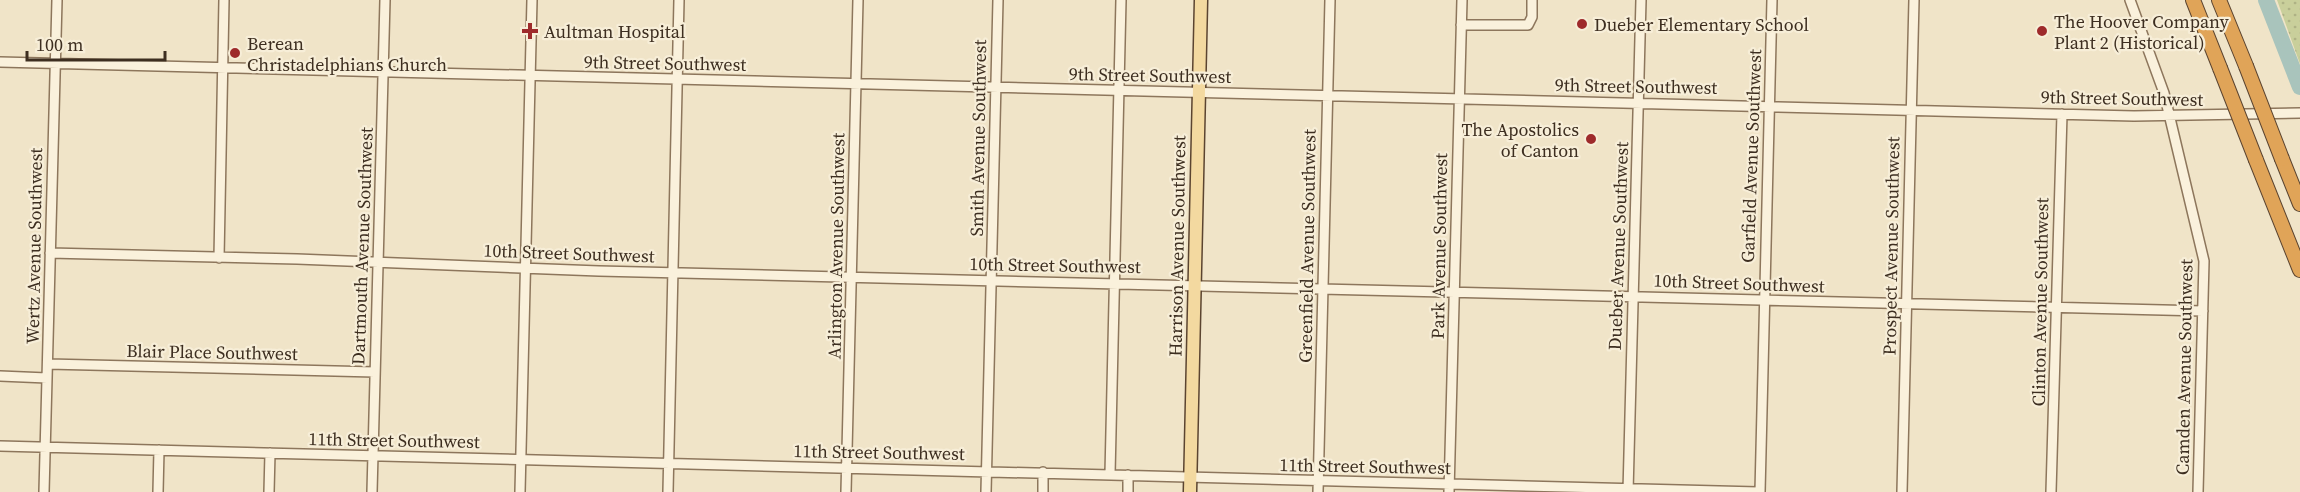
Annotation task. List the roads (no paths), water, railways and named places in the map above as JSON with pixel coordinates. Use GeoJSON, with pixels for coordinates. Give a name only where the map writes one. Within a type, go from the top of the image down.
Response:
{"type":"FeatureCollection","features":[{"type":"Feature","properties":{"kind":"highway"},"geometry":{"type":"LineString","coordinates":[[2193,0],[2300,270]]}},
{"type":"Feature","properties":{"kind":"highway"},"geometry":{"type":"LineString","coordinates":[[2219,0],[2300,204]]}},
{"type":"Feature","properties":{"kind":"main road","name":"Harrison Avenue Southwest"},"geometry":{"type":"LineString","coordinates":[[1190,492],[1201,0]]}},
{"type":"Feature","properties":{"kind":"street","name":"Wertz Avenue Southwest"},"geometry":{"type":"LineString","coordinates":[[44,492],[57,0]]}},
{"type":"Feature","properties":{"kind":"street"},"geometry":{"type":"LineString","coordinates":[[219,258],[224,0]]}},
{"type":"Feature","properties":{"kind":"street","name":"Dartmouth Avenue Southwest"},"geometry":{"type":"LineString","coordinates":[[372,492],[385,0]]}},
{"type":"Feature","properties":{"kind":"street"},"geometry":{"type":"LineString","coordinates":[[520,492],[532,0]]}},
{"type":"Feature","properties":{"kind":"street"},"geometry":{"type":"LineString","coordinates":[[668,492],[679,0]]}},
{"type":"Feature","properties":{"kind":"street","name":"Arlington Avenue Southwest"},"geometry":{"type":"LineString","coordinates":[[846,492],[858,0]]}},
{"type":"Feature","properties":{"kind":"street","name":"Smith Avenue Southwest"},"geometry":{"type":"LineString","coordinates":[[986,492],[998,0]]}},
{"type":"Feature","properties":{"kind":"street"},"geometry":{"type":"LineString","coordinates":[[1110,474],[1121,0]]}},
{"type":"Feature","properties":{"kind":"street","name":"Greenfield Avenue Southwest"},"geometry":{"type":"LineString","coordinates":[[1318,492],[1330,0]]}},
{"type":"Feature","properties":{"kind":"street","name":"Park Avenue Southwest"},"geometry":{"type":"LineString","coordinates":[[1449,488],[1462,0]]}},
{"type":"Feature","properties":{"kind":"street"},"geometry":{"type":"LineString","coordinates":[[1461,25],[1523,26],[1530,23],[1532,0]]}},
{"type":"Feature","properties":{"kind":"street","name":"Dueber Avenue Southwest"},"geometry":{"type":"LineString","coordinates":[[1628,490],[1641,0]]}},
{"type":"Feature","properties":{"kind":"street","name":"Garfield Avenue Southwest"},"geometry":{"type":"LineString","coordinates":[[1759,492],[1772,0]]}},
{"type":"Feature","properties":{"kind":"street","name":"Prospect Avenue Southwest"},"geometry":{"type":"LineString","coordinates":[[1902,492],[1914,0]]}},
{"type":"Feature","properties":{"kind":"street","name":"Camden Avenue Southwest"},"geometry":{"type":"LineString","coordinates":[[2130,0],[2160,80],[2201,247],[2204,275],[2198,492]]}},
{"type":"Feature","properties":{"kind":"street","name":"9th Street Southwest"},"geometry":{"type":"LineString","coordinates":[[0,62],[2062,114],[2169,116],[2300,113]]}},
{"type":"Feature","properties":{"kind":"street","name":"Clinton Avenue Southwest"},"geometry":{"type":"LineString","coordinates":[[2051,492],[2062,114]]}},
{"type":"Feature","properties":{"kind":"street","name":"10th Street Southwest"},"geometry":{"type":"LineString","coordinates":[[50,254],[673,273],[2203,311]]}},
{"type":"Feature","properties":{"kind":"street","name":"Blair Place Southwest"},"geometry":{"type":"LineString","coordinates":[[48,364],[375,372]]}},
{"type":"Feature","properties":{"kind":"street"},"geometry":{"type":"LineString","coordinates":[[0,376],[47,378]]}},
{"type":"Feature","properties":{"kind":"street","name":"11th Street Southwest"},"geometry":{"type":"LineString","coordinates":[[0,446],[1043,472],[1318,481],[1449,488],[1759,492]]}},
{"type":"Feature","properties":{"kind":"street"},"geometry":{"type":"LineString","coordinates":[[158,492],[159,450]]}},
{"type":"Feature","properties":{"kind":"street"},"geometry":{"type":"LineString","coordinates":[[269,492],[270,453]]}},
{"type":"Feature","properties":{"kind":"street"},"geometry":{"type":"LineString","coordinates":[[1043,472],[1043,492]]}},
{"type":"Feature","properties":{"kind":"street"},"geometry":{"type":"LineString","coordinates":[[1128,475],[1128,492]]}},
{"type":"Feature","properties":{"kind":"waterway"},"geometry":{"type":"LineString","coordinates":[[2266,0],[2300,87]]}},
{"type":"Feature","properties":{"kind":"place","name":"Dueber Elementary School"},"geometry":{"type":"Point","coordinates":[1582,24]}},
{"type":"Feature","properties":{"kind":"place","name":"Aultman Hospital"},"geometry":{"type":"Point","coordinates":[530,31]}},
{"type":"Feature","properties":{"kind":"place","name":"The Hoover Company Plant 2 (Historical)"},"geometry":{"type":"Point","coordinates":[2042,31]}},
{"type":"Feature","properties":{"kind":"place","name":"Berean Christadelphians Church"},"geometry":{"type":"Point","coordinates":[235,53]}},
{"type":"Feature","properties":{"kind":"place","name":"The Apostolics of Canton"},"geometry":{"type":"Point","coordinates":[1591,139]}}]}
